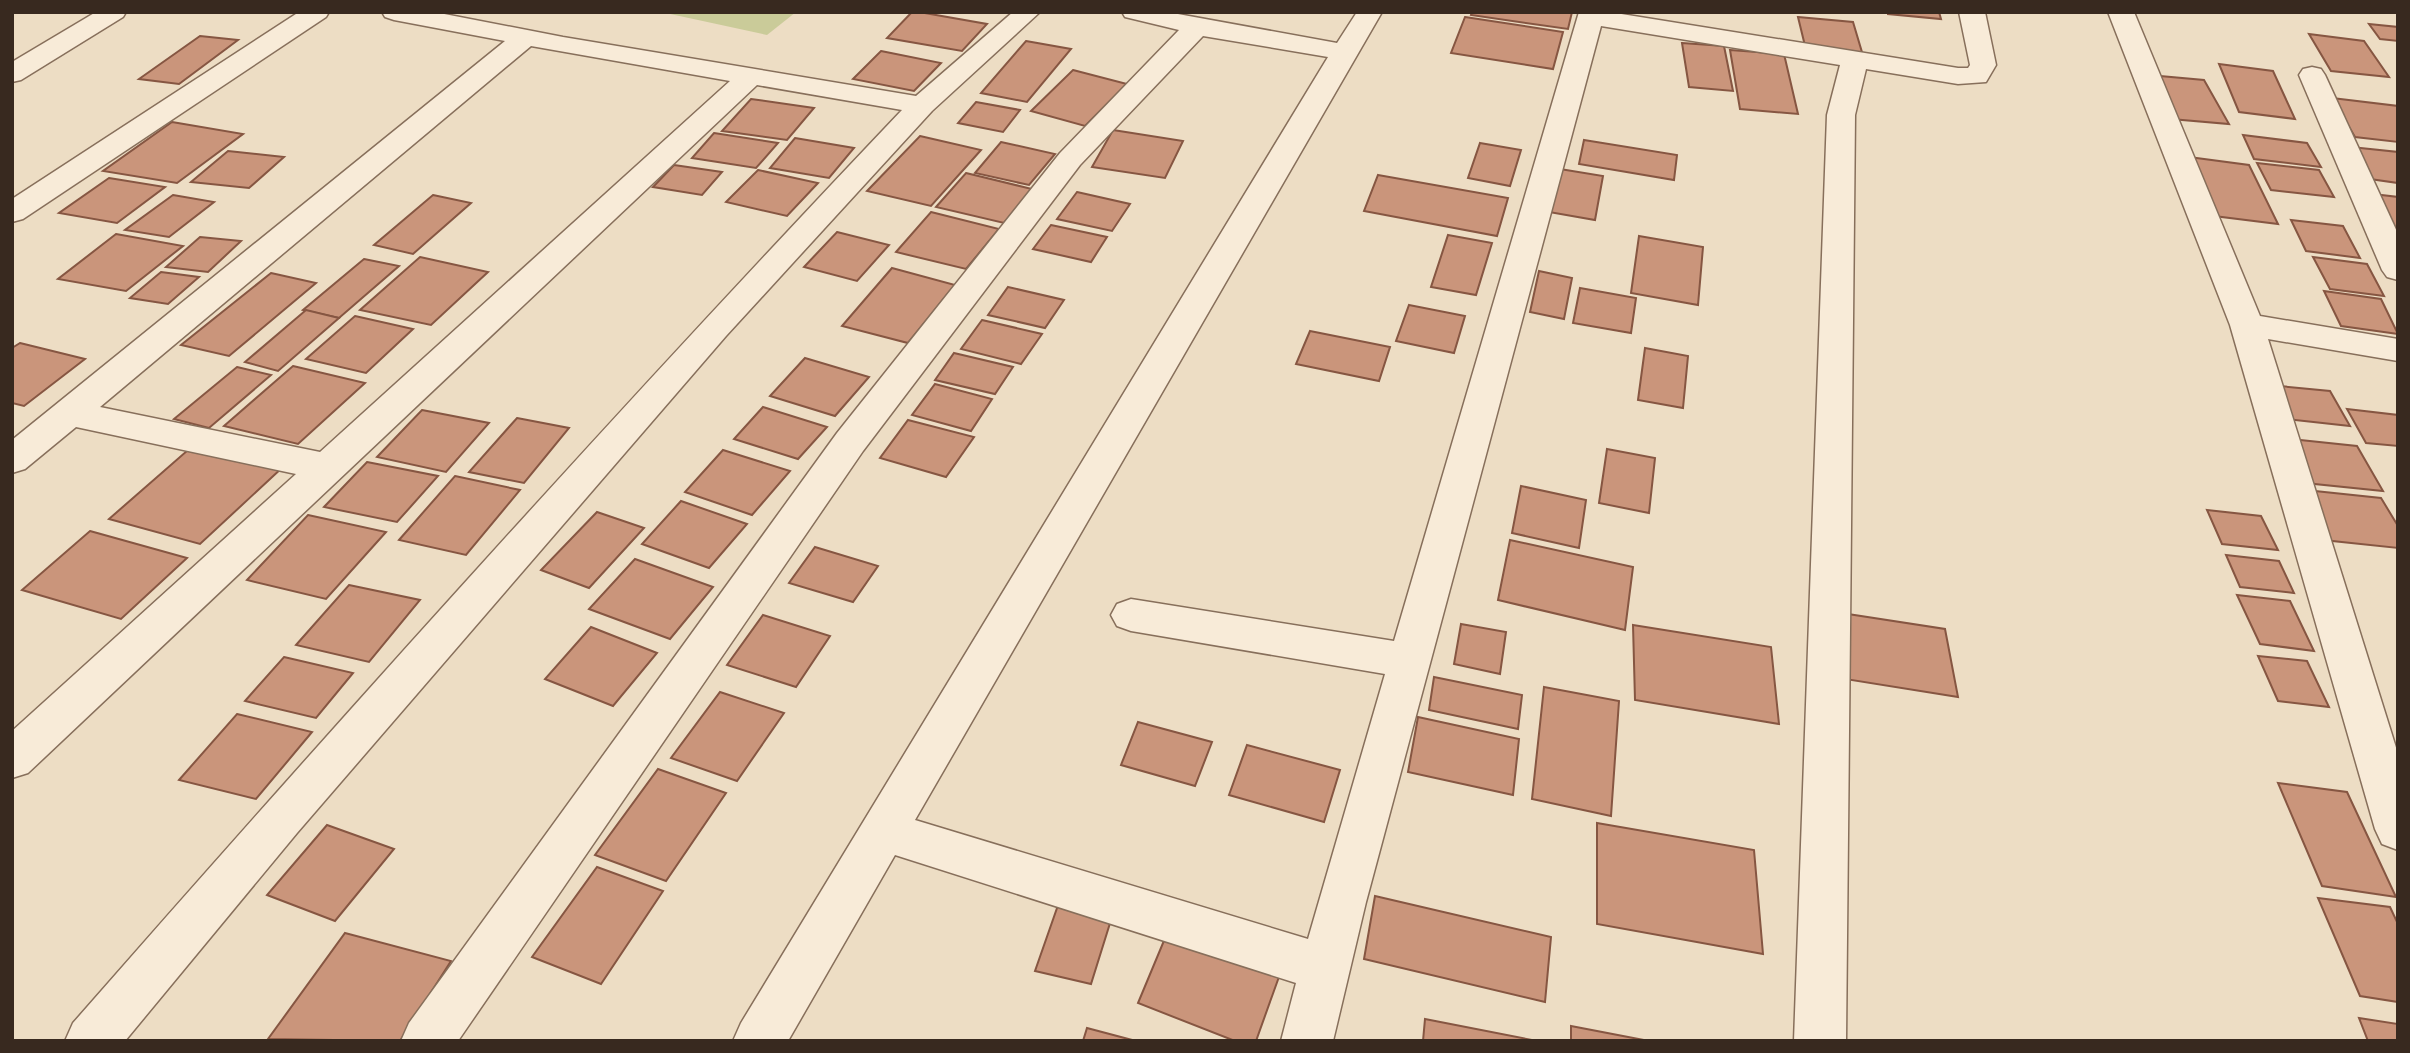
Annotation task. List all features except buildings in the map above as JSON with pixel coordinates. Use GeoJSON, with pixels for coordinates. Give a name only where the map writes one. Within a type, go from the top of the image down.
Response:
{"type":"FeatureCollection","features":[{"type":"Feature","properties":{"kind":"street"},"geometry":{"type":"LineString","coordinates":[[12,74],[114,12]]}},
{"type":"Feature","properties":{"kind":"street"},"geometry":{"type":"LineString","coordinates":[[12,213],[317,12]]}},
{"type":"Feature","properties":{"kind":"street"},"geometry":{"type":"LineString","coordinates":[[394,12],[524,38],[922,105]]}},
{"type":"Feature","properties":{"kind":"street"},"geometry":{"type":"LineString","coordinates":[[91,1041],[281,820],[714,328],[922,105],[1028,12]]}},
{"type":"Feature","properties":{"kind":"street"},"geometry":{"type":"LineString","coordinates":[[1134,12],[1205,19],[1344,52]]}},
{"type":"Feature","properties":{"kind":"street"},"geometry":{"type":"LineString","coordinates":[[759,1041],[1370,12]]}},
{"type":"Feature","properties":{"kind":"street"},"geometry":{"type":"LineString","coordinates":[[1307,1041],[1324,968],[1592,15],[1855,60],[1958,76],[1976,76],[1983,65],[1972,12]]}},
{"type":"Feature","properties":{"kind":"street"},"geometry":{"type":"LineString","coordinates":[[2121,12],[2247,325],[2398,829]]}},
{"type":"Feature","properties":{"kind":"street"},"geometry":{"type":"LineString","coordinates":[[427,1041],[850,442],[1070,159],[1205,19]]}},
{"type":"Feature","properties":{"kind":"street"},"geometry":{"type":"LineString","coordinates":[[12,460],[524,38]]}},
{"type":"Feature","properties":{"kind":"street"},"geometry":{"type":"LineString","coordinates":[[1820,1041],[1841,115],[1855,60]]}},
{"type":"Feature","properties":{"kind":"street"},"geometry":{"type":"LineString","coordinates":[[2312,75],[2398,270]]}},
{"type":"Feature","properties":{"kind":"street"},"geometry":{"type":"LineString","coordinates":[[12,759],[751,76]]}},
{"type":"Feature","properties":{"kind":"street"},"geometry":{"type":"LineString","coordinates":[[2247,325],[2398,350]]}},
{"type":"Feature","properties":{"kind":"street"},"geometry":{"type":"LineString","coordinates":[[70,414],[327,467]]}},
{"type":"Feature","properties":{"kind":"street"},"geometry":{"type":"LineString","coordinates":[[1131,615],[1411,661]]}},
{"type":"Feature","properties":{"kind":"street"},"geometry":{"type":"LineString","coordinates":[[883,831],[1324,968]]}},
{"type":"Feature","properties":{"kind":"green space"},"geometry":{"type":"Polygon","coordinates":[[[661,12],[796,12],[767,35],[661,12]]]}}]}
